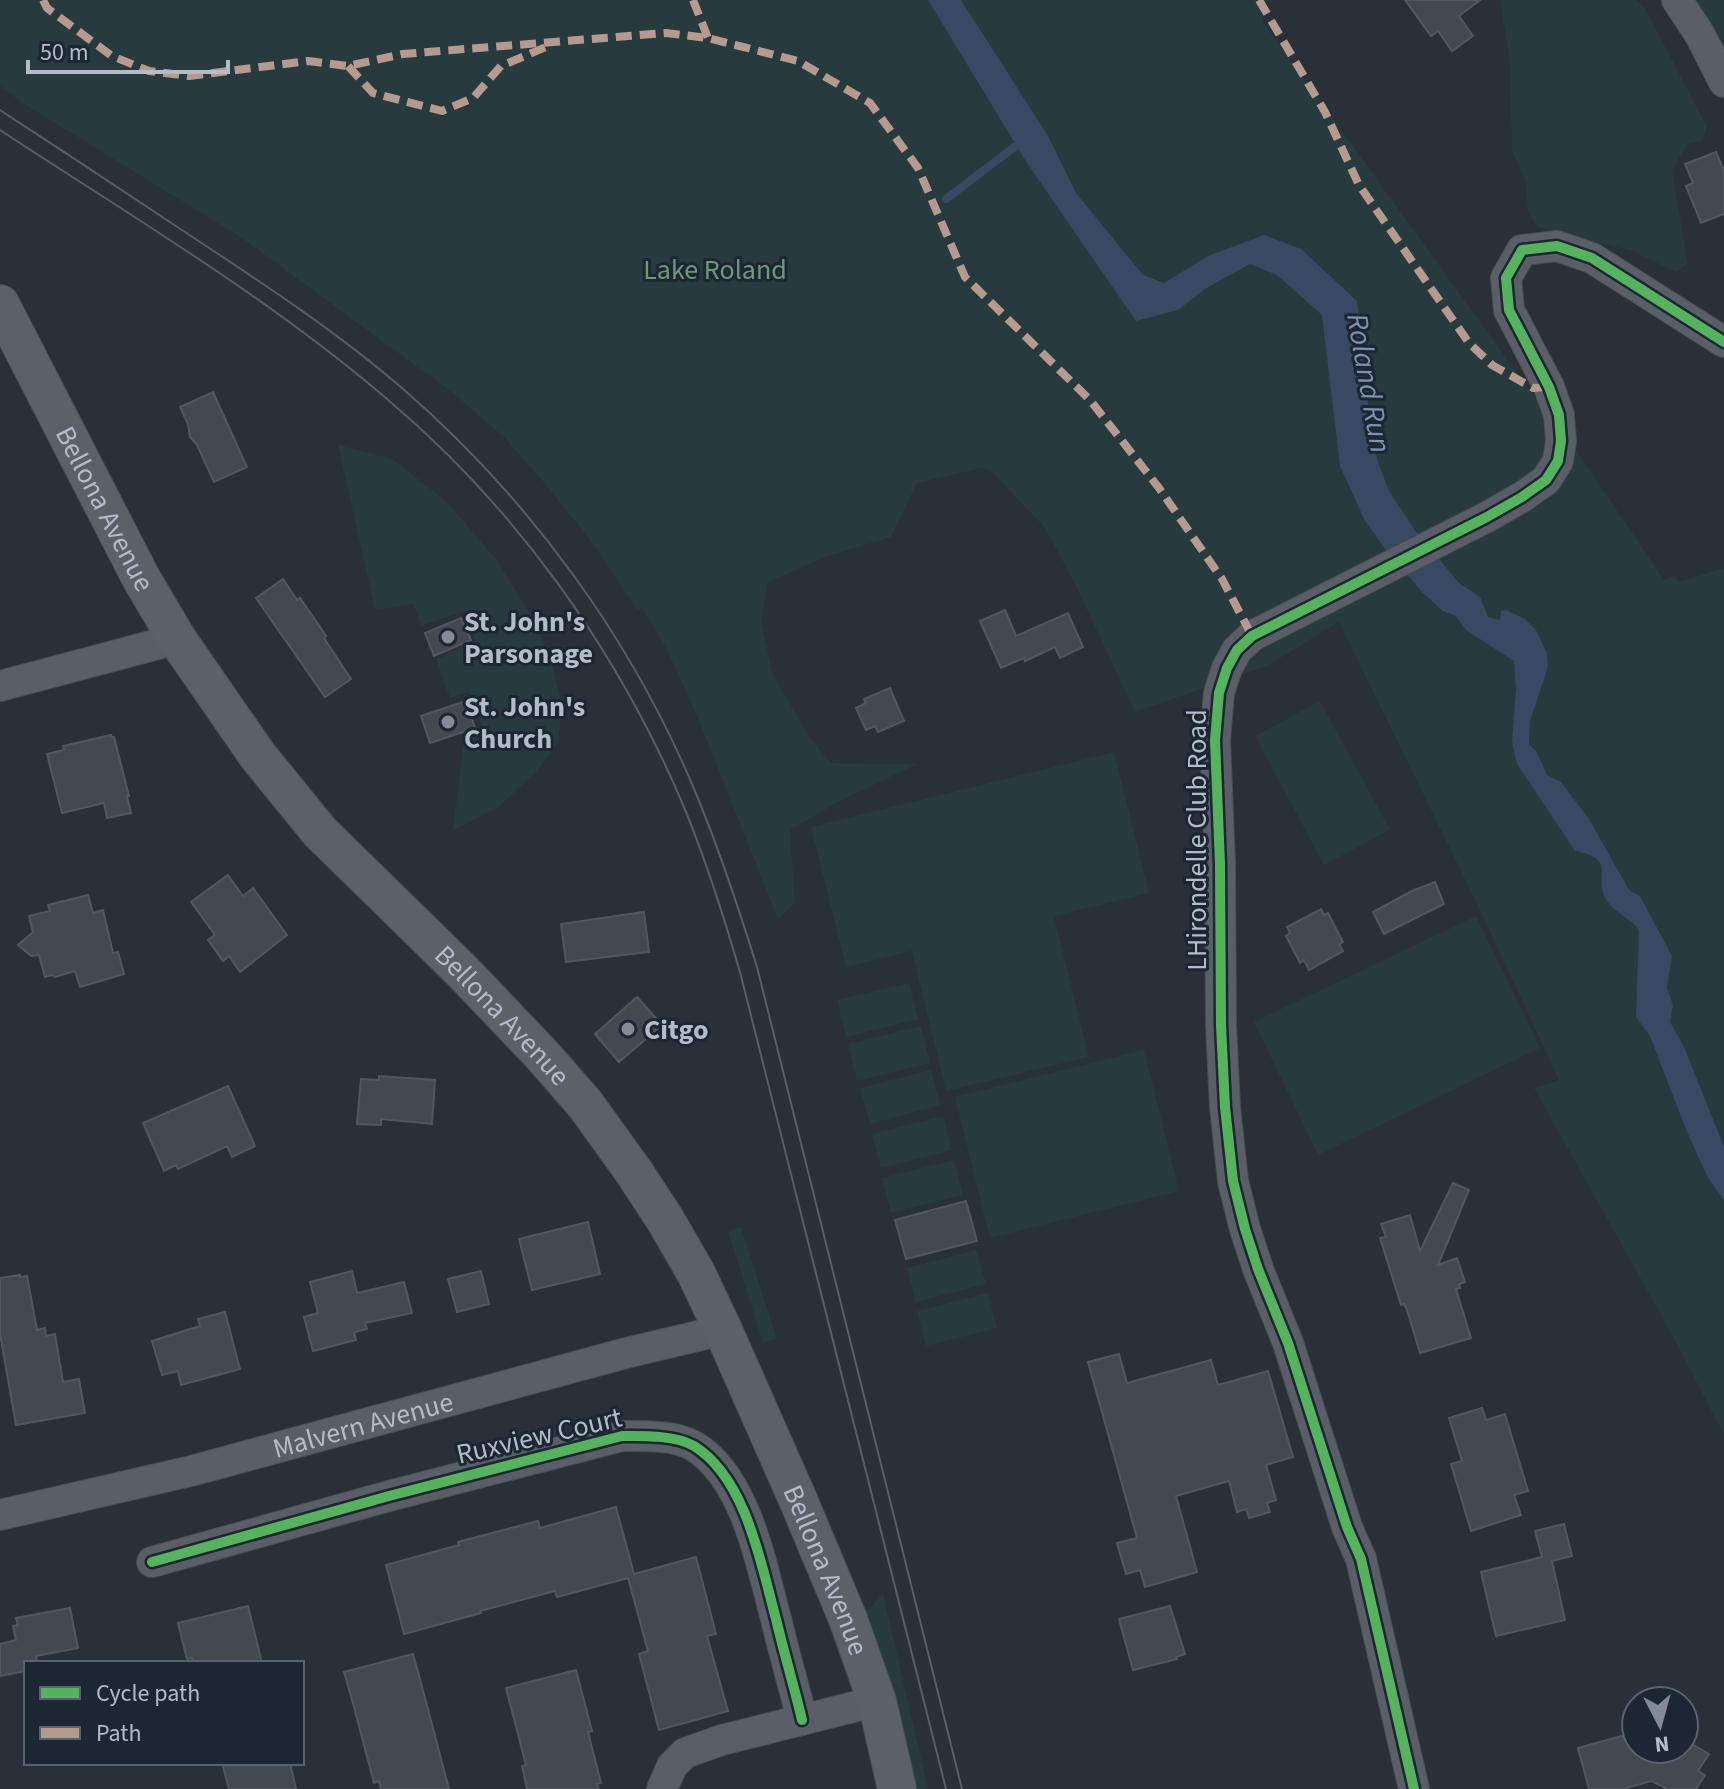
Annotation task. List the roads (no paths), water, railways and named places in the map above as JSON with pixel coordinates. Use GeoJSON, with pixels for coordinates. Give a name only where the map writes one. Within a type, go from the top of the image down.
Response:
{"type":"FeatureCollection","features":[{"type":"Feature","properties":{"kind":"main road","name":"Bellona Avenue"},"geometry":{"type":"LineString","coordinates":[[0,304],[141,578],[177,639],[258,756],[301,810],[485,994],[585,1104],[666,1221],[696,1273],[723,1330],[848,1619],[877,1701],[897,1789]]}},
{"type":"Feature","properties":{"kind":"street"},"geometry":{"type":"LineString","coordinates":[[1677,0],[1700,35],[1724,82]]}},
{"type":"Feature","properties":{"kind":"street","name":"LHirondelle Club Road"},"geometry":{"type":"LineString","coordinates":[[1414,1789],[1361,1559],[1347,1527],[1288,1343],[1258,1269],[1233,1181],[1221,1025],[1215,740],[1219,693],[1237,650],[1252,636],[1487,517],[1546,480],[1558,461],[1561,441],[1559,415],[1549,387],[1509,310],[1506,278],[1522,250],[1557,246],[1592,258],[1724,342]]}},
{"type":"Feature","properties":{"kind":"street"},"geometry":{"type":"LineString","coordinates":[[0,686],[177,639]]}},
{"type":"Feature","properties":{"kind":"street","name":"Malvern Avenue"},"geometry":{"type":"LineString","coordinates":[[0,1515],[191,1471],[611,1357],[723,1330]]}},
{"type":"Feature","properties":{"kind":"street","name":"Ruxview Court"},"geometry":{"type":"LineString","coordinates":[[152,1562],[622,1436],[658,1437],[692,1445],[714,1462],[747,1519],[764,1572],[802,1720]]}},
{"type":"Feature","properties":{"kind":"street"},"geometry":{"type":"LineString","coordinates":[[662,1789],[672,1766],[685,1753],[722,1740],[877,1701]]}},
{"type":"Feature","properties":{"kind":"water"},"geometry":{"type":"Polygon","coordinates":[[[928,0],[961,0],[1048,136],[1076,193],[1143,275],[1164,283],[1208,256],[1264,235],[1301,249],[1357,301],[1371,430],[1389,491],[1415,530],[1459,583],[1480,597],[1488,617],[1500,620],[1501,611],[1506,610],[1525,619],[1536,630],[1547,653],[1548,667],[1530,721],[1529,744],[1536,751],[1547,775],[1561,782],[1589,819],[1629,890],[1640,896],[1672,956],[1667,988],[1673,1005],[1670,1022],[1684,1047],[1724,1147],[1724,1200],[1707,1176],[1650,1036],[1636,1017],[1639,930],[1607,901],[1603,892],[1601,864],[1589,854],[1575,851],[1517,764],[1512,741],[1516,689],[1514,661],[1466,630],[1456,616],[1443,611],[1422,592],[1365,521],[1340,466],[1322,315],[1277,275],[1250,264],[1205,289],[1178,310],[1136,321],[1027,163],[928,0]]]}},
{"type":"Feature","properties":{"kind":"waterway"},"geometry":{"type":"LineString","coordinates":[[946,199],[1025,139]]}},
{"type":"Feature","properties":{"kind":"tram line"},"geometry":{"type":"LineString","coordinates":[[0,110],[276,293],[353,348],[402,388],[493,476],[534,524],[609,627],[642,682],[671,738],[714,838],[757,967],[962,1789]]}},
{"type":"Feature","properties":{"kind":"tram line"},"geometry":{"type":"LineString","coordinates":[[0,130],[247,292],[387,399],[434,441],[519,533],[593,634],[625,688],[655,743],[690,821],[740,972],[946,1789]]}},
{"type":"Feature","properties":{"kind":"place","name":"St. John's Parsonage"},"geometry":{"type":"Point","coordinates":[448,637]}},
{"type":"Feature","properties":{"kind":"place","name":"St. John's Church"},"geometry":{"type":"Point","coordinates":[448,722]}},
{"type":"Feature","properties":{"kind":"place","name":"Citgo"},"geometry":{"type":"Point","coordinates":[628,1029]}},
{"type":"Feature","properties":{"kind":"park label","name":"Lake Roland"},"geometry":{"type":"Point","coordinates":[715,269]}},
{"type":"Feature","properties":{"kind":"water label","name":"Roland Run"},"geometry":{"type":"Point","coordinates":[1369,383]}}]}
